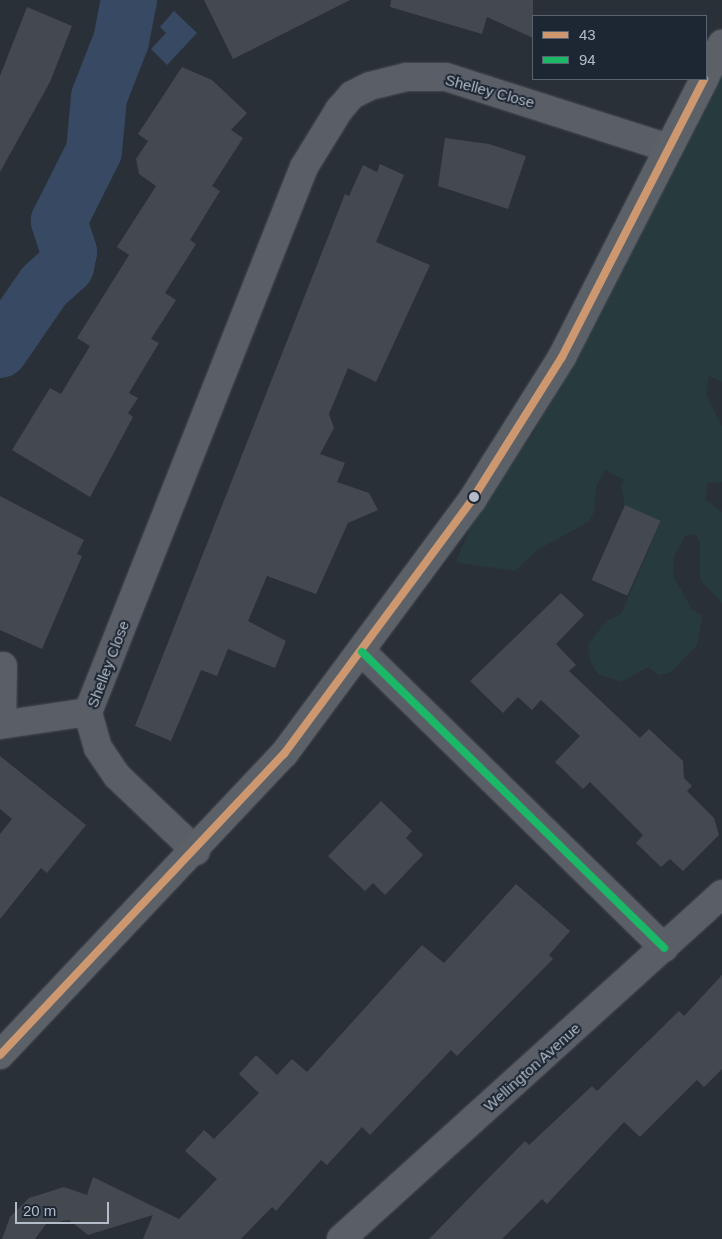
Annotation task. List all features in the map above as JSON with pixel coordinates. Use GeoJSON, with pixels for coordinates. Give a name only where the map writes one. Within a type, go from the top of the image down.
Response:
{"type":"FeatureCollection","features":[{"type":"Feature","properties":{"kind":"main road"},"geometry":{"type":"LineString","coordinates":[[707,73],[722,44]]}},
{"type":"Feature","properties":{"kind":"main road"},"geometry":{"type":"LineString","coordinates":[[3,1050],[196,851],[284,754],[362,652],[472,500],[562,357],[703,80]]}},
{"type":"Feature","properties":{"kind":"street","name":"Shelley Close"},"geometry":{"type":"LineString","coordinates":[[196,851],[117,776],[98,748],[88,712],[304,167],[352,95],[406,77],[446,77],[668,148]]}},
{"type":"Feature","properties":{"kind":"street"},"geometry":{"type":"LineString","coordinates":[[362,652],[664,948]]}},
{"type":"Feature","properties":{"kind":"street"},"geometry":{"type":"LineString","coordinates":[[3,666],[1,723],[88,712]]}},
{"type":"Feature","properties":{"kind":"street","name":"Wellington Avenue"},"geometry":{"type":"LineString","coordinates":[[341,1239],[722,894]]}},
{"type":"Feature","properties":{"kind":"green space"},"geometry":{"type":"Polygon","coordinates":[[[722,69],[722,382],[709,376],[706,395],[722,426],[722,482],[708,483],[705,499],[722,512],[722,603],[700,580],[700,541],[695,534],[685,536],[674,556],[673,576],[692,609],[702,616],[697,645],[671,672],[659,675],[648,667],[621,682],[598,674],[590,661],[588,645],[606,621],[621,614],[661,521],[625,505],[621,486],[624,480],[605,470],[596,487],[594,512],[588,522],[537,550],[515,571],[456,562],[478,509],[532,435],[599,317],[722,69]]]}},
{"type":"Feature","properties":{"kind":"water"},"geometry":{"type":"Polygon","coordinates":[[[174,11],[197,33],[167,65],[151,49],[166,33],[160,27],[174,11]]]}},
{"type":"Feature","properties":{"kind":"building"},"geometry":{"type":"Polygon","coordinates":[[[204,0],[350,0],[233,59],[204,0]]]}},
{"type":"Feature","properties":{"kind":"building"},"geometry":{"type":"Polygon","coordinates":[[[391,0],[533,0],[532,38],[487,17],[482,34],[390,7],[391,0]]]}},
{"type":"Feature","properties":{"kind":"building"},"geometry":{"type":"Polygon","coordinates":[[[27,7],[72,26],[50,82],[0,172],[0,76],[27,7]]]}},
{"type":"Feature","properties":{"kind":"building"},"geometry":{"type":"Polygon","coordinates":[[[182,67],[212,80],[247,113],[231,130],[243,138],[212,186],[220,191],[190,240],[196,244],[165,293],[176,300],[151,339],[159,343],[129,393],[138,398],[128,413],[133,417],[90,497],[12,450],[50,388],[61,394],[90,346],[77,338],[129,255],[117,247],[156,186],[139,174],[136,159],[148,141],[138,134],[182,67]]]}},
{"type":"Feature","properties":{"kind":"building"},"geometry":{"type":"Polygon","coordinates":[[[445,138],[489,144],[526,156],[508,209],[438,186],[445,138]]]}},
{"type":"Feature","properties":{"kind":"building"},"geometry":{"type":"Polygon","coordinates":[[[380,164],[404,175],[376,242],[430,265],[376,382],[348,368],[329,414],[334,428],[320,454],[345,463],[337,482],[369,493],[378,510],[348,523],[316,594],[267,576],[248,621],[286,641],[275,668],[228,649],[217,676],[201,670],[171,741],[135,726],[345,194],[349,196],[363,165],[377,172],[380,164]]]}},
{"type":"Feature","properties":{"kind":"building"},"geometry":{"type":"Polygon","coordinates":[[[0,496],[84,540],[77,554],[82,556],[42,649],[0,630],[0,496]]]}},
{"type":"Feature","properties":{"kind":"building"},"geometry":{"type":"Polygon","coordinates":[[[625,505],[661,521],[627,596],[592,580],[625,505]]]}},
{"type":"Feature","properties":{"kind":"building"},"geometry":{"type":"Polygon","coordinates":[[[561,593],[584,615],[556,644],[576,665],[569,671],[640,738],[649,729],[683,761],[684,778],[692,786],[687,791],[714,818],[719,835],[683,871],[670,859],[661,867],[636,843],[643,835],[590,782],[583,789],[555,762],[580,736],[541,700],[532,710],[518,697],[503,713],[470,681],[561,593]]]}},
{"type":"Feature","properties":{"kind":"building"},"geometry":{"type":"Polygon","coordinates":[[[0,756],[86,825],[47,873],[41,868],[0,919],[0,834],[12,819],[0,809],[0,756]]]}},
{"type":"Feature","properties":{"kind":"building"},"geometry":{"type":"Polygon","coordinates":[[[381,801],[412,831],[406,838],[423,855],[385,895],[373,883],[365,891],[328,856],[381,801]]]}},
{"type":"Feature","properties":{"kind":"building"},"geometry":{"type":"Polygon","coordinates":[[[516,884],[570,931],[549,955],[553,959],[457,1056],[451,1050],[370,1135],[362,1127],[327,1165],[321,1160],[276,1211],[272,1207],[241,1239],[143,1239],[153,1215],[88,1235],[69,1220],[46,1224],[35,1239],[2,1239],[10,1217],[29,1198],[64,1187],[87,1195],[93,1177],[179,1219],[217,1179],[185,1151],[204,1130],[214,1139],[259,1093],[239,1074],[256,1055],[277,1075],[292,1059],[307,1072],[422,945],[444,963],[516,884]]]}},
{"type":"Feature","properties":{"kind":"building"},"geometry":{"type":"Polygon","coordinates":[[[722,975],[722,1069],[704,1087],[697,1080],[640,1137],[624,1122],[547,1204],[542,1199],[502,1239],[429,1239],[525,1141],[529,1145],[592,1086],[597,1091],[679,1011],[684,1016],[722,975]]]}},
{"type":"Feature","properties":{"kind":"waterway"},"geometry":{"type":"LineString","coordinates":[[0,350],[44,286],[66,266],[69,252],[59,221],[94,151],[99,97],[121,41],[129,0]]}},
{"type":"Feature","properties":{"kind":"transit line","name":"43"},"geometry":{"type":"LineString","coordinates":[[0,1055],[284,754],[472,500],[562,357],[703,80]]}},
{"type":"Feature","properties":{"kind":"transit line","name":"94"},"geometry":{"type":"LineString","coordinates":[[362,652],[664,948]]}}]}
